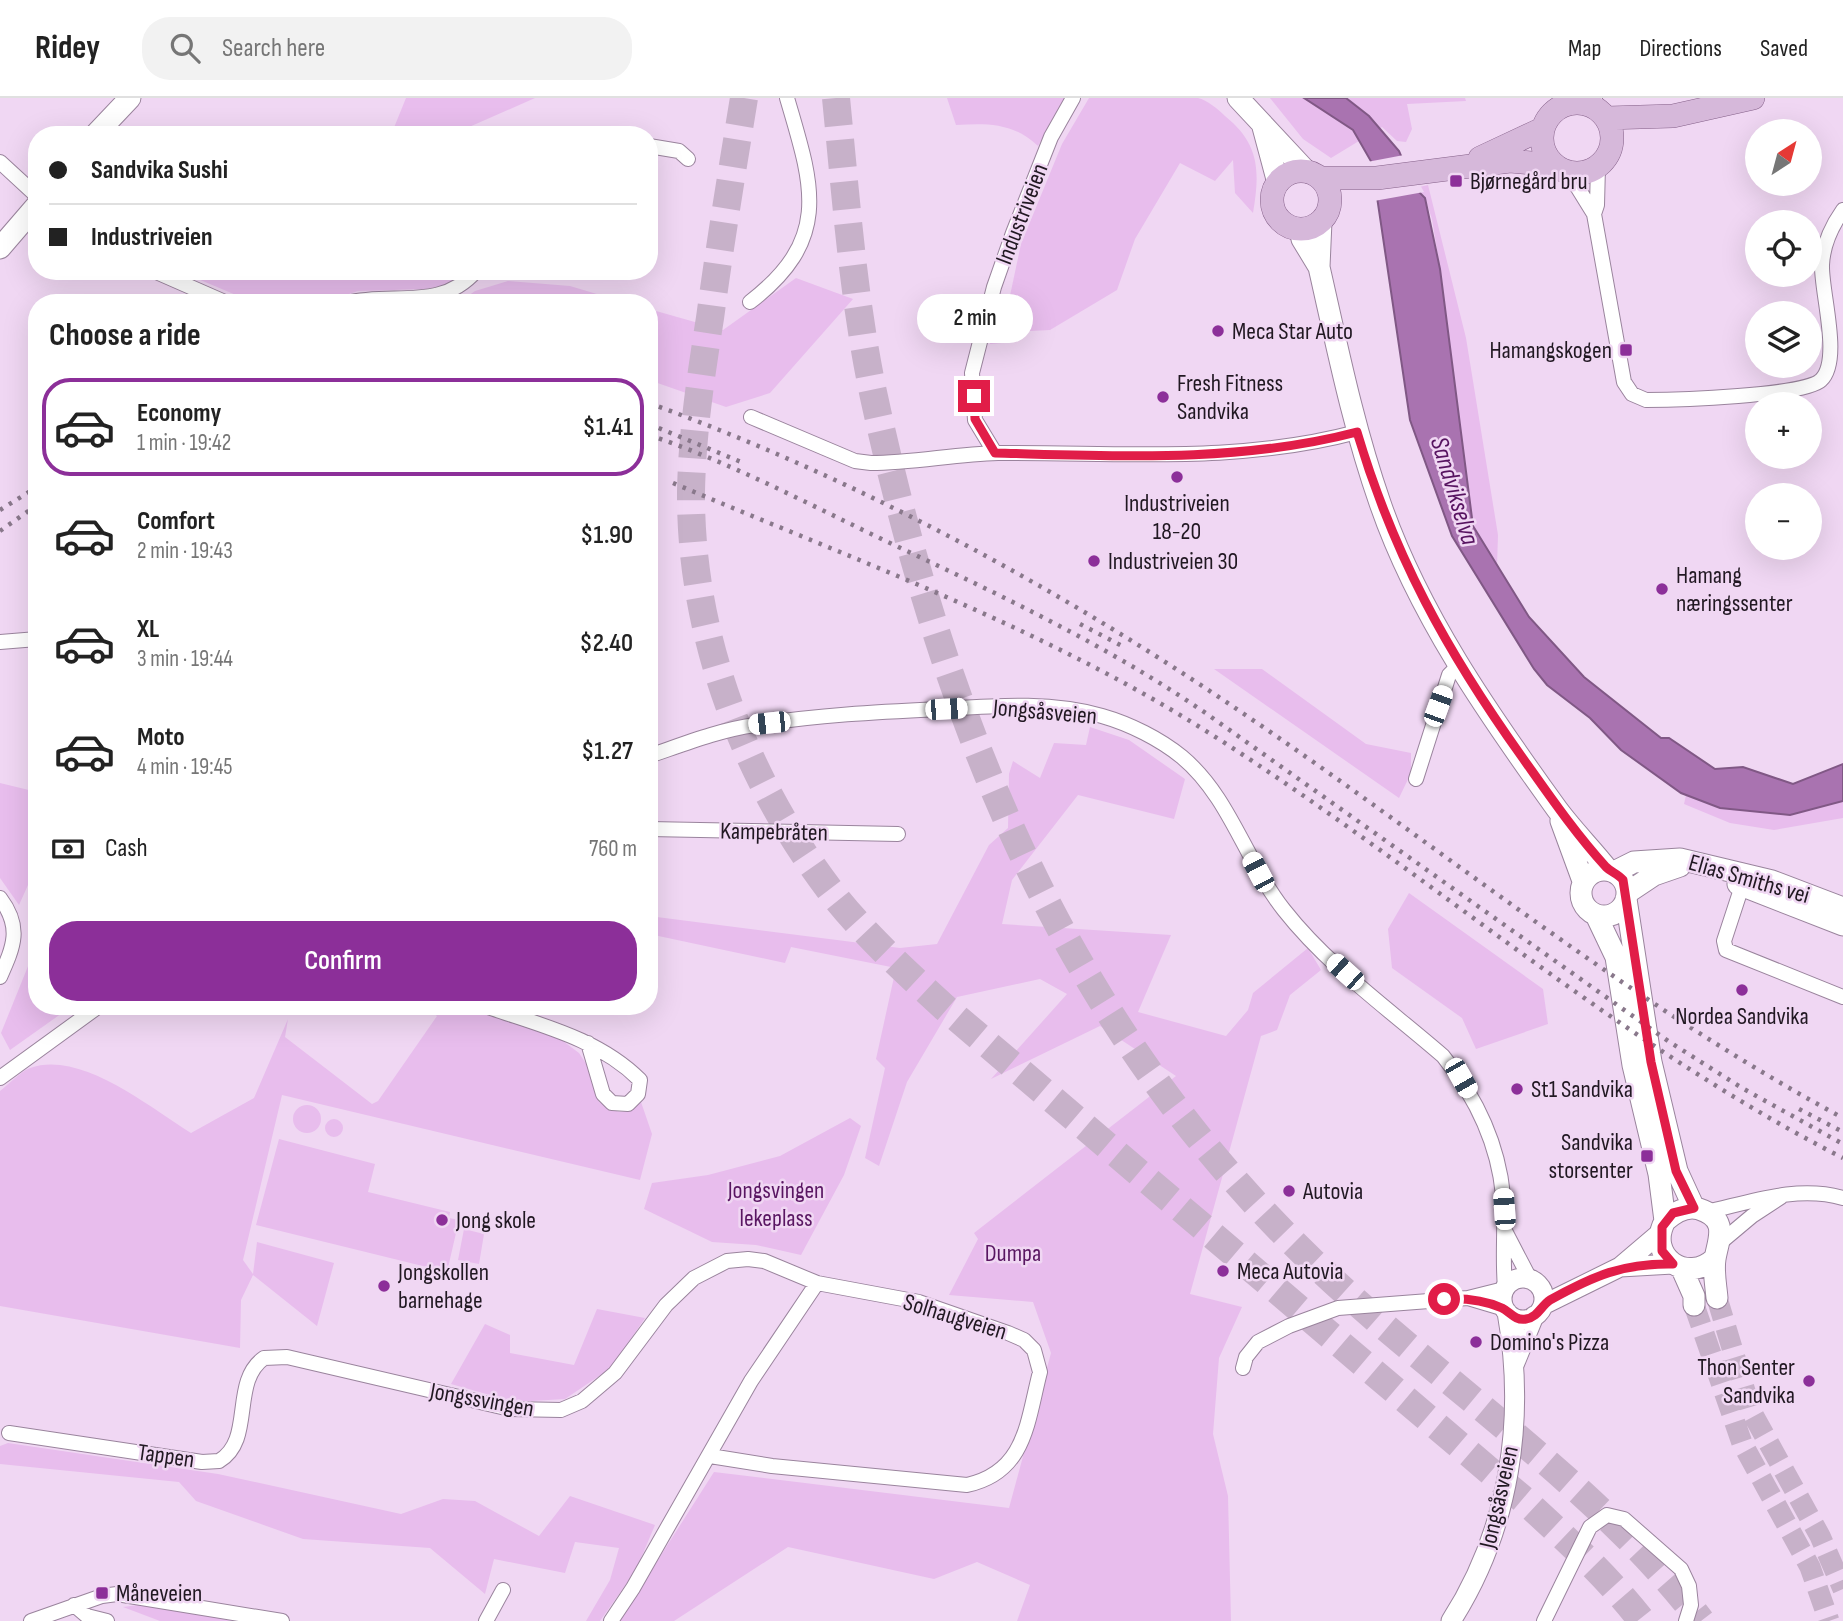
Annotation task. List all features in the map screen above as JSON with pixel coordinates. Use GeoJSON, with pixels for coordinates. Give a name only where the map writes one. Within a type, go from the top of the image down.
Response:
{"type":"FeatureCollection","features":[{"type":"Feature","properties":{"kind":"main road"},"geometry":{"type":"LineString","coordinates":[[104,126],[130,98]]}},
{"type":"Feature","properties":{"kind":"main road"},"geometry":{"type":"LineString","coordinates":[[1238,98],[1322,199]]}},
{"type":"Feature","properties":{"kind":"main road"},"geometry":{"type":"LineString","coordinates":[[1322,199],[1291,173],[1278,183],[1273,197],[1275,212],[1285,224],[1322,199],[1377,178],[1460,166],[1533,161],[1583,173],[1628,136],[1673,116],[1753,98]]}},
{"type":"Feature","properties":{"kind":"main road"},"geometry":{"type":"LineString","coordinates":[[1460,166],[1542,129],[1552,112],[1565,101],[1673,116]]}},
{"type":"Feature","properties":{"kind":"main road"},"geometry":{"type":"LineString","coordinates":[[1597,107],[1612,132],[1604,157]]}},
{"type":"Feature","properties":{"kind":"main road"},"geometry":{"type":"LineString","coordinates":[[1263,127],[1278,183]]}},
{"type":"Feature","properties":{"kind":"main road"},"geometry":{"type":"LineString","coordinates":[[1542,129],[1545,152],[1561,168]]}},
{"type":"Feature","properties":{"kind":"main road"},"geometry":{"type":"LineString","coordinates":[[1322,199],[1302,239],[1319,267],[1357,432],[1380,505],[1412,581],[1459,665],[1556,808],[1611,871],[1623,880],[1651,1062],[1676,1171],[1700,1210],[1718,1225],[1717,1298]]}},
{"type":"Feature","properties":{"kind":"main road"},"geometry":{"type":"LineString","coordinates":[[0,248],[28,215]]}},
{"type":"Feature","properties":{"kind":"main road"},"geometry":{"type":"LineString","coordinates":[[1556,808],[1583,881],[1582,901],[1596,915],[1616,957],[1633,1065],[1659,1174],[1662,1251],[1677,1267],[1694,1296],[1693,1306]]}},
{"type":"Feature","properties":{"kind":"main road","name":"Elias Smiths vei"},"geometry":{"type":"LineString","coordinates":[[1611,871],[1634,862],[1681,859],[1772,881],[1843,908]]}},
{"type":"Feature","properties":{"kind":"main road","name":"Elias Smiths vei"},"geometry":{"type":"LineString","coordinates":[[1626,896],[1654,875],[1679,866],[1742,886],[1843,925]]}},
{"type":"Feature","properties":{"kind":"main road"},"geometry":{"type":"LineString","coordinates":[[1583,881],[1592,873],[1611,871]]}},
{"type":"Feature","properties":{"kind":"main road"},"geometry":{"type":"LineString","coordinates":[[1596,915],[1613,914],[1626,896]]}},
{"type":"Feature","properties":{"kind":"main road"},"geometry":{"type":"LineString","coordinates":[[1662,1227],[1683,1209],[1700,1210]]}},
{"type":"Feature","properties":{"kind":"main road"},"geometry":{"type":"LineString","coordinates":[[1677,1267],[1700,1268],[1718,1250]]}},
{"type":"Feature","properties":{"kind":"street"},"geometry":{"type":"LineString","coordinates":[[750,302],[788,268],[802,246],[808,218],[809,198],[802,157],[787,98]]}},
{"type":"Feature","properties":{"kind":"street","name":"Industriveien"},"geometry":{"type":"LineString","coordinates":[[995,453],[975,419],[972,373],[994,287],[1013,233],[1051,137],[1073,98]]}},
{"type":"Feature","properties":{"kind":"street"},"geometry":{"type":"LineString","coordinates":[[658,148],[679,151],[688,159]]}},
{"type":"Feature","properties":{"kind":"street"},"geometry":{"type":"LineString","coordinates":[[1594,214],[1604,157]]}},
{"type":"Feature","properties":{"kind":"street"},"geometry":{"type":"LineString","coordinates":[[0,162],[28,188]]}},
{"type":"Feature","properties":{"kind":"street"},"geometry":{"type":"LineString","coordinates":[[1561,168],[1594,214],[1622,376],[1629,391],[1646,400],[1746,394],[1810,387],[1820,381],[1827,372],[1830,351],[1822,266],[1827,237],[1843,211]]}},
{"type":"Feature","properties":{"kind":"street"},"geometry":{"type":"LineString","coordinates":[[175,280],[206,294]]}},
{"type":"Feature","properties":{"kind":"street"},"geometry":{"type":"LineString","coordinates":[[445,294],[466,280]]}},
{"type":"Feature","properties":{"kind":"street"},"geometry":{"type":"LineString","coordinates":[[751,417],[855,461],[922,461],[995,453],[1180,456],[1237,452],[1357,432]]}},
{"type":"Feature","properties":{"kind":"street"},"geometry":{"type":"LineString","coordinates":[[0,642],[28,640]]}},
{"type":"Feature","properties":{"kind":"street"},"geometry":{"type":"LineString","coordinates":[[1416,779],[1449,675],[1459,665]]}},
{"type":"Feature","properties":{"kind":"street","name":"Jongsåsveien"},"geometry":{"type":"LineString","coordinates":[[658,753],[754,725],[844,714],[996,706],[1080,711],[1123,723],[1182,757],[1203,778],[1219,800],[1269,891],[1298,927],[1443,1056],[1461,1078],[1489,1134],[1503,1191],[1502,1248],[1505,1288]]}},
{"type":"Feature","properties":{"kind":"street","name":"Kampebråten"},"geometry":{"type":"LineString","coordinates":[[658,829],[898,834]]}},
{"type":"Feature","properties":{"kind":"street","name":"Elias Smiths vei"},"geometry":{"type":"LineString","coordinates":[[1742,886],[1724,941],[1726,950],[1843,997]]}},
{"type":"Feature","properties":{"kind":"street"},"geometry":{"type":"LineString","coordinates":[[0,898],[16,928],[10,956],[0,977]]}},
{"type":"Feature","properties":{"kind":"street"},"geometry":{"type":"LineString","coordinates":[[0,1078],[87,1015]]}},
{"type":"Feature","properties":{"kind":"street"},"geometry":{"type":"LineString","coordinates":[[510,1015],[588,1043]]}},
{"type":"Feature","properties":{"kind":"street"},"geometry":{"type":"LineString","coordinates":[[1700,1210],[1764,1196],[1811,1194],[1843,1198]]}},
{"type":"Feature","properties":{"kind":"street"},"geometry":{"type":"LineString","coordinates":[[1718,1250],[1782,1197]]}},
{"type":"Feature","properties":{"kind":"street"},"geometry":{"type":"LineString","coordinates":[[1468,1298],[1506,1310],[1520,1319],[1581,1283],[1620,1267],[1662,1227]]}},
{"type":"Feature","properties":{"kind":"street","name":"Jongsåsveien"},"geometry":{"type":"LineString","coordinates":[[1504,1230],[1532,1280]]}},
{"type":"Feature","properties":{"kind":"street","name":"Jongssvingen"},"geometry":{"type":"LineString","coordinates":[[255,1365],[264,1359],[287,1357],[510,1409],[561,1410],[582,1401],[600,1387],[681,1289],[708,1269],[727,1261],[764,1261],[817,1283]]}},
{"type":"Feature","properties":{"kind":"street"},"geometry":{"type":"LineString","coordinates":[[1620,1267],[1677,1267]]}},
{"type":"Feature","properties":{"kind":"street"},"geometry":{"type":"LineString","coordinates":[[1243,1368],[1258,1342],[1289,1326],[1338,1308],[1468,1298],[1505,1288],[1514,1280],[1581,1283]]}},
{"type":"Feature","properties":{"kind":"street"},"geometry":{"type":"LineString","coordinates":[[1532,1280],[1543,1292],[1539,1310]]}},
{"type":"Feature","properties":{"kind":"street"},"geometry":{"type":"LineString","coordinates":[[611,1621],[710,1456],[751,1381],[817,1283]]}},
{"type":"Feature","properties":{"kind":"street","name":"Solhaugveien"},"geometry":{"type":"LineString","coordinates":[[710,1456],[772,1466],[967,1485],[985,1481],[1002,1472],[1013,1458],[1023,1440],[1040,1372],[1034,1350],[1024,1340],[919,1302],[817,1283]]}},
{"type":"Feature","properties":{"kind":"street"},"geometry":{"type":"LineString","coordinates":[[1505,1288],[1502,1299],[1506,1310]]}},
{"type":"Feature","properties":{"kind":"street","name":"Jongsåsveien"},"geometry":{"type":"LineString","coordinates":[[1451,1621],[1481,1567],[1504,1497],[1513,1454],[1514,1365],[1506,1310]]}},
{"type":"Feature","properties":{"kind":"street","name":"Jongsåsveien"},"geometry":{"type":"LineString","coordinates":[[1514,1365],[1539,1310]]}},
{"type":"Feature","properties":{"kind":"street","name":"Tappen"},"geometry":{"type":"LineString","coordinates":[[9,1433],[202,1462],[219,1461],[233,1448],[248,1375],[255,1365]]}},
{"type":"Feature","properties":{"kind":"street"},"geometry":{"type":"LineString","coordinates":[[1544,1621],[1590,1527],[1607,1516],[1624,1518],[1681,1569],[1689,1586],[1691,1605],[1686,1621]]}},
{"type":"Feature","properties":{"kind":"street"},"geometry":{"type":"LineString","coordinates":[[486,1621],[503,1590]]}},
{"type":"Feature","properties":{"kind":"street"},"geometry":{"type":"LineString","coordinates":[[31,1621],[102,1596],[142,1596],[282,1621]]}},
{"type":"Feature","properties":{"kind":"street"},"geometry":{"type":"LineString","coordinates":[[74,1605],[88,1616],[107,1621]]}},
{"type":"Feature","properties":{"kind":"green space"},"geometry":{"type":"Polygon","coordinates":[[[406,98],[535,98],[471,126],[395,126],[406,98]]]}},
{"type":"Feature","properties":{"kind":"green space"},"geometry":{"type":"Polygon","coordinates":[[[947,98],[1066,98],[1038,146],[1020,133],[1000,126],[956,125],[947,98]]]}},
{"type":"Feature","properties":{"kind":"green space"},"geometry":{"type":"Polygon","coordinates":[[[1089,98],[1198,98],[1212,105],[1237,127],[1251,148],[1256,172],[1253,213],[1235,193],[1233,160],[1215,181],[1180,163],[1135,239],[1117,290],[1050,330],[1011,332],[1005,335],[1002,343],[990,344],[996,322],[1008,305],[1021,244],[1062,144],[1089,98]]]}},
{"type":"Feature","properties":{"kind":"green space"},"geometry":{"type":"Polygon","coordinates":[[[1270,98],[1465,98],[1466,101],[1407,104],[1412,129],[1406,142],[1397,141],[1382,127],[1331,158],[1303,139],[1270,98]]]}},
{"type":"Feature","properties":{"kind":"green space"},"geometry":{"type":"Polygon","coordinates":[[[1428,185],[1466,338],[1498,535],[1497,566],[1473,526],[1432,219],[1425,198],[1415,188],[1428,185]]]}},
{"type":"Feature","properties":{"kind":"green space"},"geometry":{"type":"Polygon","coordinates":[[[796,278],[853,299],[770,393],[726,407],[658,383],[658,312],[723,330],[796,278]]]}},
{"type":"Feature","properties":{"kind":"green space"},"geometry":{"type":"Polygon","coordinates":[[[200,280],[454,280],[426,289],[358,291],[349,294],[234,294],[200,280]]]}},
{"type":"Feature","properties":{"kind":"green space"},"geometry":{"type":"Polygon","coordinates":[[[508,281],[570,286],[597,294],[471,294],[508,281]]]}},
{"type":"Feature","properties":{"kind":"green space"},"geometry":{"type":"Polygon","coordinates":[[[1214,669],[1262,669],[1366,744],[1411,753],[1411,773],[1399,798],[1214,669]]]}},
{"type":"Feature","properties":{"kind":"green space","name":"Dumpa"},"geometry":{"type":"Polygon","coordinates":[[[1090,727],[1129,740],[1185,779],[1174,819],[1078,795],[1012,880],[1002,924],[1171,935],[1138,1012],[1226,1036],[1248,1010],[1253,993],[1308,948],[1321,970],[1290,995],[1277,1030],[1261,1036],[1190,1294],[1242,1307],[1219,1358],[1213,1434],[1228,1496],[1231,1621],[1017,1621],[1030,1585],[977,1562],[934,1579],[788,1547],[674,1621],[619,1621],[714,1472],[1009,1508],[1051,1353],[1033,1302],[949,1295],[978,1239],[974,1233],[1176,1076],[1100,1026],[991,1079],[1067,994],[1040,979],[957,997],[907,1082],[879,1166],[865,1158],[885,1068],[876,1059],[896,968],[791,947],[785,963],[658,936],[658,917],[900,948],[937,944],[989,845],[1008,828],[1009,774],[1013,761],[1040,778],[1054,743],[1086,745],[1090,727]]]}},
{"type":"Feature","properties":{"kind":"green space"},"geometry":{"type":"Polygon","coordinates":[[[0,783],[28,790],[28,885],[19,905],[0,878],[0,783]]]}},
{"type":"Feature","properties":{"kind":"green space"},"geometry":{"type":"Polygon","coordinates":[[[1686,795],[1720,808],[1790,815],[1843,801],[1843,818],[1774,830],[1730,823],[1684,804],[1686,795]]]}},
{"type":"Feature","properties":{"kind":"green space"},"geometry":{"type":"Polygon","coordinates":[[[1409,893],[1543,989],[1548,1024],[1476,1049],[1462,1018],[1392,968],[1388,929],[1409,893]]]}},
{"type":"Feature","properties":{"kind":"green space"},"geometry":{"type":"Polygon","coordinates":[[[28,966],[28,1015],[59,1015],[10,1050],[1,1033],[28,966]]]}},
{"type":"Feature","properties":{"kind":"green space"},"geometry":{"type":"Polygon","coordinates":[[[491,1015],[559,1038],[579,1053],[589,1068],[599,1102],[620,1112],[630,1110],[641,1102],[652,1134],[640,1180],[282,1095],[243,1260],[253,1274],[257,1242],[334,1263],[317,1326],[253,1275],[241,1300],[240,1348],[0,1306],[0,1091],[22,1072],[50,1065],[71,1067],[92,1074],[135,1096],[191,1133],[254,1098],[288,1019],[285,1037],[372,1104],[378,1101],[437,1016],[491,1015]]]}},
{"type":"Feature","properties":{"kind":"green space"},"geometry":{"type":"Polygon","coordinates":[[[307,1105],[317,1109],[321,1119],[317,1129],[307,1133],[297,1129],[293,1119],[297,1109],[307,1105]]]}},
{"type":"Feature","properties":{"kind":"green space","name":"Jongsvingen lekeplass"},"geometry":{"type":"Polygon","coordinates":[[[850,1118],[861,1126],[844,1175],[801,1255],[756,1245],[712,1242],[644,1209],[652,1183],[708,1175],[780,1156],[850,1118]]]}},
{"type":"Feature","properties":{"kind":"green space"},"geometry":{"type":"Polygon","coordinates":[[[334,1119],[340,1122],[343,1128],[340,1134],[334,1137],[328,1134],[325,1128],[328,1122],[334,1119]]]}},
{"type":"Feature","properties":{"kind":"green space"},"geometry":{"type":"Polygon","coordinates":[[[279,1139],[375,1164],[368,1192],[450,1212],[449,1218],[459,1220],[447,1272],[256,1225],[279,1139]]]}},
{"type":"Feature","properties":{"kind":"green space"},"geometry":{"type":"Polygon","coordinates":[[[464,1229],[484,1234],[479,1264],[458,1260],[464,1229]]]}},
{"type":"Feature","properties":{"kind":"green space"},"geometry":{"type":"Polygon","coordinates":[[[597,1309],[645,1318],[611,1368],[565,1399],[514,1402],[451,1384],[485,1324],[510,1335],[510,1353],[574,1365],[597,1309]]]}},
{"type":"Feature","properties":{"kind":"green space"},"geometry":{"type":"Polygon","coordinates":[[[8,1443],[218,1474],[401,1514],[443,1499],[475,1501],[539,1536],[570,1496],[655,1525],[636,1570],[600,1621],[586,1621],[610,1580],[619,1548],[575,1542],[565,1573],[494,1559],[485,1594],[430,1548],[303,1539],[196,1501],[179,1482],[0,1464],[0,1446],[8,1443]]]}},
{"type":"Feature","properties":{"kind":"green space"},"geometry":{"type":"Polygon","coordinates":[[[146,1604],[234,1621],[160,1621],[123,1607],[146,1604]]]}},
{"type":"Feature","properties":{"kind":"water","name":"Sandvikselva"},"geometry":{"type":"Polygon","coordinates":[[[1304,98],[1346,98],[1369,116],[1399,151],[1415,188],[1425,198],[1440,269],[1473,526],[1529,617],[1584,677],[1661,738],[1669,738],[1715,769],[1743,767],[1793,784],[1843,764],[1843,801],[1790,815],[1720,808],[1681,793],[1621,750],[1590,718],[1547,685],[1534,669],[1452,536],[1410,420],[1372,163],[1353,130],[1304,98]]]}},
{"type":"Feature","properties":{"kind":"pier"},"geometry":{"type":"Polygon","coordinates":[[[1404,155],[1424,192],[1374,201],[1367,162],[1404,155]]]}},
{"type":"Feature","properties":{"kind":"tunnel"},"geometry":{"type":"LineString","coordinates":[[744,98],[693,448],[693,546],[701,601],[713,654],[730,707],[751,758],[776,807],[804,854],[836,898],[902,968],[944,1007],[1525,1501],[1600,1573],[1642,1621]]}},
{"type":"Feature","properties":{"kind":"tunnel"},"geometry":{"type":"LineString","coordinates":[[836,98],[861,323],[874,397],[903,519],[938,637],[979,753],[1028,864],[1084,971],[1150,1073],[1226,1171],[1313,1262],[1361,1306],[1565,1478],[1614,1524],[1659,1571],[1701,1621]]}},
{"type":"Feature","properties":{"kind":"tunnel"},"geometry":{"type":"LineString","coordinates":[[1717,1298],[1751,1411],[1820,1536],[1843,1589]]}},
{"type":"Feature","properties":{"kind":"tunnel"},"geometry":{"type":"LineString","coordinates":[[1694,1305],[1742,1443],[1810,1567],[1829,1621]]}},
{"type":"Feature","properties":{"kind":"railway"},"geometry":{"type":"LineString","coordinates":[[658,406],[805,466],[881,502],[956,540],[1103,623],[1318,765],[1613,976],[1688,1026],[1843,1118]]}},
{"type":"Feature","properties":{"kind":"railway"},"geometry":{"type":"LineString","coordinates":[[658,428],[746,464]]}},
{"type":"Feature","properties":{"kind":"railway"},"geometry":{"type":"LineString","coordinates":[[658,438],[741,471],[800,499],[1011,601],[1130,665],[1207,714],[1668,1041],[1742,1088],[1843,1144]]}},
{"type":"Feature","properties":{"kind":"railway"},"geometry":{"type":"LineString","coordinates":[[673,483],[940,594],[1136,689],[1279,779],[1595,1006],[1676,1060],[1758,1111],[1843,1158]]}},
{"type":"Feature","properties":{"kind":"railway"},"geometry":{"type":"LineString","coordinates":[[0,510],[28,493]]}},
{"type":"Feature","properties":{"kind":"railway"},"geometry":{"type":"LineString","coordinates":[[0,531],[28,511]]}},
{"type":"Feature","properties":{"kind":"railway"},"geometry":{"type":"LineString","coordinates":[[1080,624],[1124,647]]}},
{"type":"Feature","properties":{"kind":"railway"},"geometry":{"type":"LineString","coordinates":[[1799,1109],[1843,1132]]}},
{"type":"Feature","properties":{"kind":"place","name":"Bjørnegård bru"},"geometry":{"type":"Point","coordinates":[1456,181]}},
{"type":"Feature","properties":{"kind":"place","name":"Meca Star Auto"},"geometry":{"type":"Point","coordinates":[1218,331]}},
{"type":"Feature","properties":{"kind":"place","name":"Hamangskogen"},"geometry":{"type":"Point","coordinates":[1626,350]}},
{"type":"Feature","properties":{"kind":"place","name":"Fresh Fitness Sandvika"},"geometry":{"type":"Point","coordinates":[1163,397]}},
{"type":"Feature","properties":{"kind":"place","name":"Industriveien 18-20"},"geometry":{"type":"Point","coordinates":[1177,477]}},
{"type":"Feature","properties":{"kind":"place","name":"Industriveien 30"},"geometry":{"type":"Point","coordinates":[1094,561]}},
{"type":"Feature","properties":{"kind":"place","name":"Hamang næringssenter"},"geometry":{"type":"Point","coordinates":[1662,589]}},
{"type":"Feature","properties":{"kind":"place","name":"Nordea Sandvika"},"geometry":{"type":"Point","coordinates":[1742,990]}},
{"type":"Feature","properties":{"kind":"place","name":"St1 Sandvika"},"geometry":{"type":"Point","coordinates":[1517,1089]}},
{"type":"Feature","properties":{"kind":"place","name":"Sandvika storsenter"},"geometry":{"type":"Point","coordinates":[1647,1156]}},
{"type":"Feature","properties":{"kind":"place","name":"Autovia"},"geometry":{"type":"Point","coordinates":[1289,1191]}},
{"type":"Feature","properties":{"kind":"place","name":"Jong skole"},"geometry":{"type":"Point","coordinates":[442,1220]}},
{"type":"Feature","properties":{"kind":"place","name":"Meca Autovia"},"geometry":{"type":"Point","coordinates":[1223,1271]}},
{"type":"Feature","properties":{"kind":"place","name":"Jongskollen barnehage"},"geometry":{"type":"Point","coordinates":[384,1286]}},
{"type":"Feature","properties":{"kind":"place","name":"Domino's Pizza"},"geometry":{"type":"Point","coordinates":[1476,1342]}},
{"type":"Feature","properties":{"kind":"place","name":"Thon Senter Sandvika"},"geometry":{"type":"Point","coordinates":[1809,1381]}},
{"type":"Feature","properties":{"kind":"place","name":"Måneveien"},"geometry":{"type":"Point","coordinates":[102,1593]}},
{"type":"Feature","properties":{"kind":"route"},"geometry":{"type":"LineString","coordinates":[[974,396],[975,419],[995,453],[1180,456],[1237,452],[1357,432],[1380,505],[1412,581],[1459,665],[1556,808],[1608,870],[1623,880],[1651,1062],[1676,1171],[1694,1208],[1673,1213],[1662,1227],[1659,1242],[1666,1258],[1673,1264],[1620,1267],[1581,1283],[1548,1301],[1537,1314],[1527,1319],[1512,1317],[1505,1309],[1468,1298],[1444,1299]]}}]}
